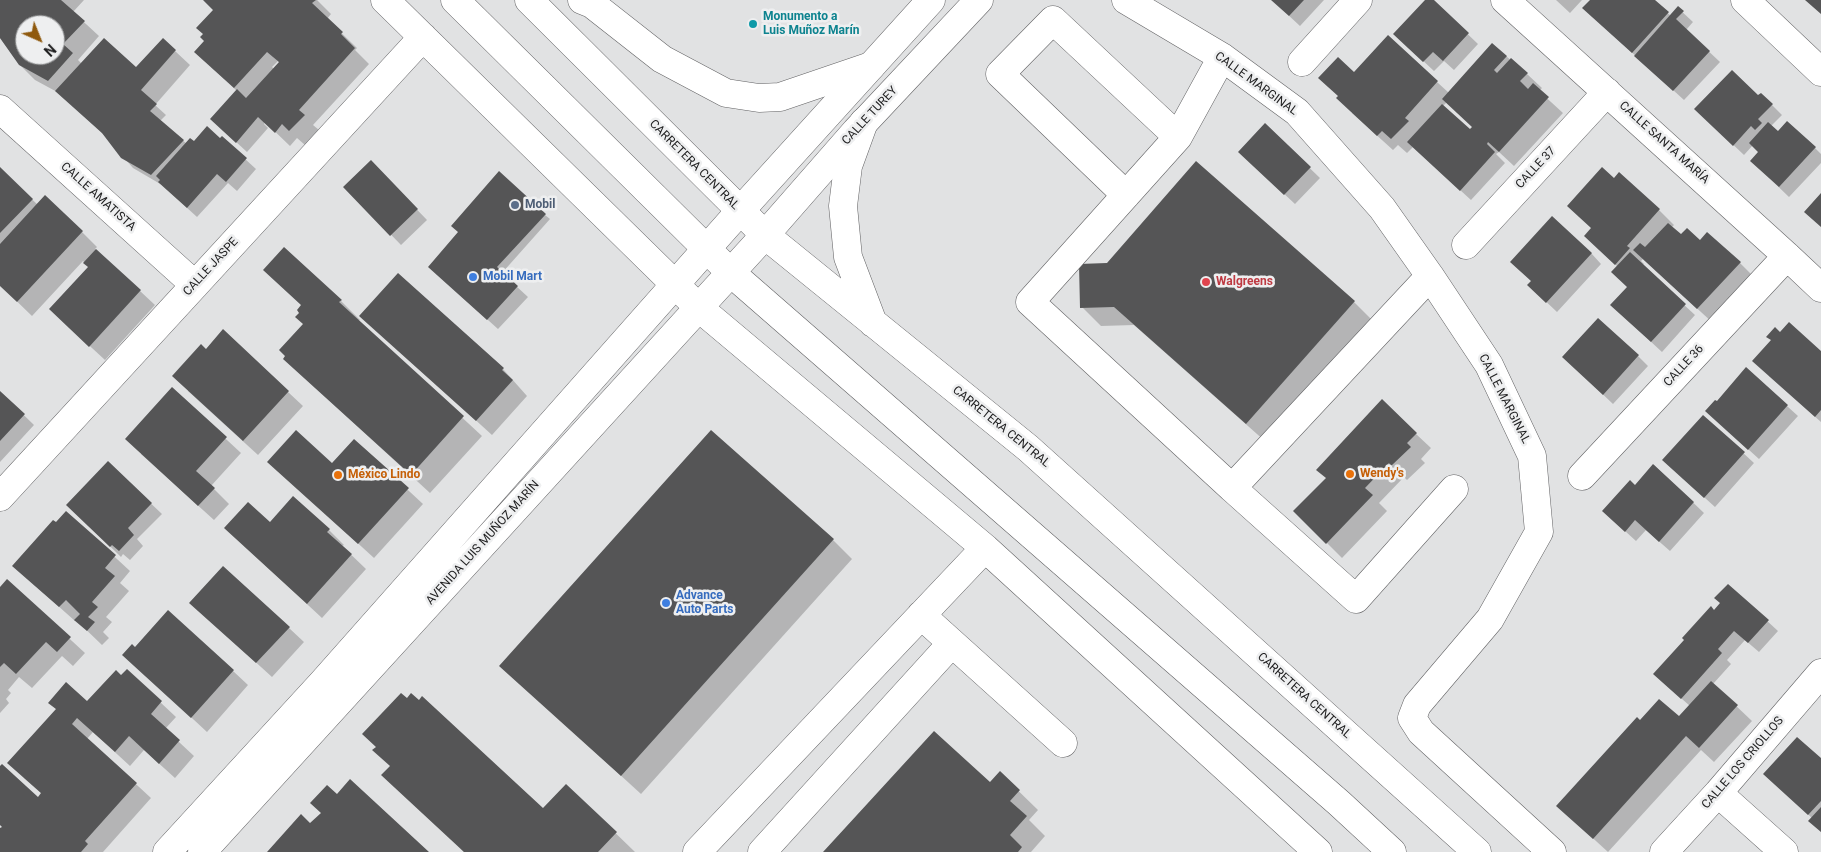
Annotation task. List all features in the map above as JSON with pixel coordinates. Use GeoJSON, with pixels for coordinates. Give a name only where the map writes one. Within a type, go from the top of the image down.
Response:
{"type":"FeatureCollection","features":[{"type":"Feature","properties":{"kind":"street"},"geometry":{"type":"LineString","coordinates":[[455,0],[730,272],[1331,796],[1392,852]]}},
{"type":"Feature","properties":{"kind":"street","name":"CARRETERA CENTRAL"},"geometry":{"type":"LineString","coordinates":[[529,0],[765,235],[1028,448],[1477,852]]}},
{"type":"Feature","properties":{"kind":"street"},"geometry":{"type":"LineString","coordinates":[[582,0],[592,4],[662,59],[726,93],[759,98],[780,97],[871,66]]}},
{"type":"Feature","properties":{"kind":"street"},"geometry":{"type":"LineString","coordinates":[[167,852],[323,682],[706,248],[931,0]]}},
{"type":"Feature","properties":{"kind":"street","name":"CALLE TUREY"},"geometry":{"type":"LineString","coordinates":[[765,235],[864,122],[979,0]]}},
{"type":"Feature","properties":{"kind":"street","name":"CALLE MARGINAL"},"geometry":{"type":"LineString","coordinates":[[1126,0],[1222,57],[1297,112],[1382,208],[1489,365],[1532,456],[1539,532],[1490,619],[1417,705],[1412,718],[1421,732],[1552,852]]}},
{"type":"Feature","properties":{"kind":"street"},"geometry":{"type":"LineString","coordinates":[[1302,62],[1358,0]]}},
{"type":"Feature","properties":{"kind":"street","name":"CALLE SANTA MARÍA"},"geometry":{"type":"LineString","coordinates":[[1505,0],[1821,288]]}},
{"type":"Feature","properties":{"kind":"street"},"geometry":{"type":"LineString","coordinates":[[1745,0],[1821,72]]}},
{"type":"Feature","properties":{"kind":"street"},"geometry":{"type":"LineString","coordinates":[[391,4],[698,308],[985,548],[1318,852]]}},
{"type":"Feature","properties":{"kind":"street"},"geometry":{"type":"LineString","coordinates":[[1126,195],[1000,74],[1054,20],[1178,137]]}},
{"type":"Feature","properties":{"kind":"street","name":"CALLE JASPE"},"geometry":{"type":"LineString","coordinates":[[0,497],[423,37]]}},
{"type":"Feature","properties":{"kind":"street"},"geometry":{"type":"LineString","coordinates":[[1222,57],[1178,137],[1030,302],[1356,599],[1454,489]]}},
{"type":"Feature","properties":{"kind":"street","name":"CALLE 37"},"geometry":{"type":"LineString","coordinates":[[1466,245],[1607,92]]}},
{"type":"Feature","properties":{"kind":"street","name":"CALLE AMATISTA"},"geometry":{"type":"LineString","coordinates":[[0,109],[195,285]]}},
{"type":"Feature","properties":{"kind":"street"},"geometry":{"type":"LineString","coordinates":[[864,122],[848,166],[843,206],[848,257],[874,324]]}},
{"type":"Feature","properties":{"kind":"street","name":"AVENIDA LUIS MUÑOZ MARÍN"},"geometry":{"type":"LineString","coordinates":[[202,852],[765,235]]}},
{"type":"Feature","properties":{"kind":"street","name":"CALLE 36"},"geometry":{"type":"LineString","coordinates":[[1582,476],[1787,256]]}},
{"type":"Feature","properties":{"kind":"street"},"geometry":{"type":"LineString","coordinates":[[1232,488],[1430,276]]}},
{"type":"Feature","properties":{"kind":"street"},"geometry":{"type":"LineString","coordinates":[[697,852],[985,548]]}},
{"type":"Feature","properties":{"kind":"street"},"geometry":{"type":"LineString","coordinates":[[921,615],[1063,743]]}},
{"type":"Feature","properties":{"kind":"street"},"geometry":{"type":"LineString","coordinates":[[762,852],[952,643]]}},
{"type":"Feature","properties":{"kind":"street","name":"CALLE LOS CRIOLLOS"},"geometry":{"type":"LineString","coordinates":[[1664,852],[1718,793],[1821,672]]}},
{"type":"Feature","properties":{"kind":"street"},"geometry":{"type":"LineString","coordinates":[[1718,793],[1784,852]]}},
{"type":"Feature","properties":{"kind":"building"},"geometry":{"type":"Polygon","coordinates":[[[0,0],[61,0],[85,21],[65,42],[65,15],[15,15],[15,59],[0,38],[0,0]]]}},
{"type":"Feature","properties":{"kind":"building"},"geometry":{"type":"Polygon","coordinates":[[[203,0],[316,0],[312,3],[343,32],[341,34],[355,48],[299,110],[305,115],[289,131],[282,124],[275,133],[258,117],[236,143],[210,119],[237,89],[246,98],[279,62],[267,52],[234,88],[194,52],[204,41],[200,37],[203,34],[196,28],[213,10],[203,0]]]}},
{"type":"Feature","properties":{"kind":"building"},"geometry":{"type":"Polygon","coordinates":[[[1271,0],[1304,0],[1289,16],[1271,0]]]}},
{"type":"Feature","properties":{"kind":"building"},"geometry":{"type":"Polygon","coordinates":[[[1425,0],[1434,0],[1469,33],[1443,61],[1433,52],[1423,62],[1393,34],[1425,0]]]}},
{"type":"Feature","properties":{"kind":"building"},"geometry":{"type":"Polygon","coordinates":[[[1590,0],[1655,0],[1669,12],[1632,53],[1582,8],[1590,0]]]}},
{"type":"Feature","properties":{"kind":"building"},"geometry":{"type":"Polygon","coordinates":[[[1805,0],[1821,0],[1821,14],[1805,0]]]}},
{"type":"Feature","properties":{"kind":"building"},"geometry":{"type":"Polygon","coordinates":[[[1678,6],[1684,11],[1676,19],[1710,51],[1673,91],[1634,56],[1678,6]]]}},
{"type":"Feature","properties":{"kind":"building"},"geometry":{"type":"Polygon","coordinates":[[[1388,35],[1438,81],[1405,118],[1409,121],[1391,139],[1382,131],[1377,136],[1336,98],[1338,96],[1318,78],[1338,57],[1354,72],[1388,35]]]}},
{"type":"Feature","properties":{"kind":"building"},"geometry":{"type":"Polygon","coordinates":[[[104,38],[136,67],[163,38],[176,50],[141,90],[157,104],[150,111],[184,140],[151,175],[121,158],[102,133],[55,91],[104,38]]]}},
{"type":"Feature","properties":{"kind":"building"},"geometry":{"type":"Polygon","coordinates":[[[1492,43],[1507,56],[1494,70],[1497,73],[1511,58],[1528,73],[1520,81],[1528,89],[1533,83],[1549,97],[1499,152],[1488,142],[1487,144],[1495,152],[1460,191],[1407,142],[1442,104],[1470,129],[1472,127],[1442,99],[1492,43]]]}},
{"type":"Feature","properties":{"kind":"building"},"geometry":{"type":"Polygon","coordinates":[[[65,46],[73,53],[65,62],[65,46]]]}},
{"type":"Feature","properties":{"kind":"building"},"geometry":{"type":"Polygon","coordinates":[[[19,65],[62,65],[48,81],[19,65]]]}},
{"type":"Feature","properties":{"kind":"building"},"geometry":{"type":"Polygon","coordinates":[[[1732,70],[1758,95],[1761,93],[1773,104],[1758,119],[1762,123],[1755,130],[1751,126],[1733,146],[1694,109],[1732,70]]]}},
{"type":"Feature","properties":{"kind":"building"},"geometry":{"type":"Polygon","coordinates":[[[1787,121],[1816,147],[1779,187],[1750,161],[1758,152],[1749,143],[1768,122],[1778,131],[1787,121]]]}},
{"type":"Feature","properties":{"kind":"building"},"geometry":{"type":"Polygon","coordinates":[[[1265,123],[1311,167],[1284,195],[1238,152],[1265,123]]]}},
{"type":"Feature","properties":{"kind":"building"},"geometry":{"type":"Polygon","coordinates":[[[207,126],[220,138],[222,136],[247,158],[226,182],[217,174],[187,208],[158,182],[160,180],[156,176],[190,138],[194,141],[207,126]]]}},
{"type":"Feature","properties":{"kind":"building"},"geometry":{"type":"Polygon","coordinates":[[[371,160],[418,209],[390,236],[343,187],[371,160]]]}},
{"type":"Feature","properties":{"kind":"building","name":"Walgreens"},"geometry":{"type":"Polygon","coordinates":[[[1196,161],[1355,301],[1246,424],[1114,307],[1080,308],[1079,264],[1107,263],[1196,161]]]}},
{"type":"Feature","properties":{"kind":"building"},"geometry":{"type":"Polygon","coordinates":[[[0,167],[33,199],[0,233],[0,167]]]}},
{"type":"Feature","properties":{"kind":"building"},"geometry":{"type":"Polygon","coordinates":[[[1602,167],[1614,178],[1619,172],[1660,209],[1627,246],[1630,248],[1615,265],[1584,236],[1591,228],[1567,206],[1602,167]]]}},
{"type":"Feature","properties":{"kind":"building"},"geometry":{"type":"Polygon","coordinates":[[[499,171],[546,214],[497,267],[518,286],[487,320],[428,267],[458,232],[451,226],[499,171]]]}},
{"type":"Feature","properties":{"kind":"building"},"geometry":{"type":"Polygon","coordinates":[[[1821,193],[1821,227],[1804,212],[1821,193]]]}},
{"type":"Feature","properties":{"kind":"building"},"geometry":{"type":"Polygon","coordinates":[[[45,195],[83,231],[17,302],[0,286],[0,244],[45,195]]]}},
{"type":"Feature","properties":{"kind":"building"},"geometry":{"type":"Polygon","coordinates":[[[1552,216],[1592,253],[1546,303],[1527,285],[1531,281],[1510,262],[1552,216]]]}},
{"type":"Feature","properties":{"kind":"building"},"geometry":{"type":"Polygon","coordinates":[[[1668,223],[1681,234],[1687,228],[1700,240],[1707,232],[1741,262],[1697,309],[1633,250],[1640,243],[1645,247],[1668,223]]]}},
{"type":"Feature","properties":{"kind":"building"},"geometry":{"type":"Polygon","coordinates":[[[284,247],[342,300],[339,302],[464,416],[411,475],[283,359],[285,356],[279,350],[303,324],[295,317],[299,313],[297,310],[301,305],[263,270],[284,247]]]}},
{"type":"Feature","properties":{"kind":"building"},"geometry":{"type":"Polygon","coordinates":[[[96,249],[141,290],[89,347],[49,309],[88,267],[83,263],[96,249]]]}},
{"type":"Feature","properties":{"kind":"building"},"geometry":{"type":"Polygon","coordinates":[[[1630,252],[1686,304],[1651,342],[1610,305],[1627,287],[1611,272],[1630,252]]]}},
{"type":"Feature","properties":{"kind":"building"},"geometry":{"type":"Polygon","coordinates":[[[398,273],[504,368],[502,370],[513,380],[476,421],[359,316],[398,273]]]}},
{"type":"Feature","properties":{"kind":"building"},"geometry":{"type":"Polygon","coordinates":[[[1598,318],[1639,355],[1603,395],[1562,357],[1598,318]]]}},
{"type":"Feature","properties":{"kind":"building"},"geometry":{"type":"Polygon","coordinates":[[[1789,322],[1821,351],[1821,410],[1815,417],[1752,361],[1771,340],[1766,337],[1775,327],[1780,332],[1789,322]]]}},
{"type":"Feature","properties":{"kind":"building"},"geometry":{"type":"Polygon","coordinates":[[[223,329],[289,391],[243,441],[172,376],[201,344],[206,349],[223,329]]]}},
{"type":"Feature","properties":{"kind":"building"},"geometry":{"type":"Polygon","coordinates":[[[1746,367],[1788,405],[1748,450],[1705,411],[1715,400],[1717,401],[1746,367]]]}},
{"type":"Feature","properties":{"kind":"building"},"geometry":{"type":"Polygon","coordinates":[[[172,387],[227,437],[196,471],[215,488],[198,506],[125,439],[172,387]]]}},
{"type":"Feature","properties":{"kind":"building"},"geometry":{"type":"Polygon","coordinates":[[[0,391],[25,414],[0,441],[0,391]]]}},
{"type":"Feature","properties":{"kind":"building","name":"Wendy's"},"geometry":{"type":"Polygon","coordinates":[[[1382,399],[1417,433],[1407,443],[1411,447],[1391,466],[1389,463],[1365,488],[1373,495],[1326,544],[1293,511],[1326,478],[1316,470],[1382,399]]]}},
{"type":"Feature","properties":{"kind":"building"},"geometry":{"type":"Polygon","coordinates":[[[1703,415],[1745,452],[1704,498],[1662,460],[1703,415]]]}},
{"type":"Feature","properties":{"kind":"building","name":"México Lindo"},"geometry":{"type":"Polygon","coordinates":[[[296,430],[332,463],[354,439],[409,488],[358,544],[267,462],[296,430]]]}},
{"type":"Feature","properties":{"kind":"building","name":"Advance Auto Parts"},"geometry":{"type":"Polygon","coordinates":[[[711,430],[834,539],[621,776],[499,666],[711,430]]]}},
{"type":"Feature","properties":{"kind":"building"},"geometry":{"type":"Polygon","coordinates":[[[108,461],[152,503],[128,528],[134,535],[119,551],[112,545],[110,547],[66,505],[108,461]]]}},
{"type":"Feature","properties":{"kind":"building"},"geometry":{"type":"Polygon","coordinates":[[[1653,464],[1694,502],[1659,542],[1635,520],[1625,532],[1602,511],[1630,480],[1635,485],[1653,464]]]}},
{"type":"Feature","properties":{"kind":"building"},"geometry":{"type":"Polygon","coordinates":[[[293,496],[330,529],[327,532],[352,554],[307,604],[224,528],[248,502],[270,522],[293,496]]]}},
{"type":"Feature","properties":{"kind":"building"},"geometry":{"type":"Polygon","coordinates":[[[66,511],[116,555],[105,568],[115,576],[92,602],[98,607],[88,617],[95,622],[87,631],[74,620],[80,614],[66,600],[59,607],[12,566],[53,520],[56,522],[66,511]]]}},
{"type":"Feature","properties":{"kind":"building"},"geometry":{"type":"Polygon","coordinates":[[[223,566],[290,627],[256,663],[189,603],[223,566]]]}},
{"type":"Feature","properties":{"kind":"building"},"geometry":{"type":"Polygon","coordinates":[[[7,579],[71,637],[57,652],[46,642],[16,674],[4,663],[0,667],[0,587],[7,579]]]}},
{"type":"Feature","properties":{"kind":"building"},"geometry":{"type":"Polygon","coordinates":[[[1728,584],[1769,620],[1748,643],[1734,631],[1718,649],[1722,653],[1681,699],[1653,674],[1684,640],[1682,638],[1711,606],[1714,610],[1720,603],[1714,598],[1728,584]]]}},
{"type":"Feature","properties":{"kind":"building"},"geometry":{"type":"Polygon","coordinates":[[[168,610],[234,670],[191,718],[122,655],[132,644],[135,647],[168,610]]]}},
{"type":"Feature","properties":{"kind":"building"},"geometry":{"type":"Polygon","coordinates":[[[127,669],[162,701],[151,714],[180,740],[159,764],[129,736],[115,752],[77,718],[72,724],[137,783],[85,841],[88,844],[81,852],[0,852],[0,828],[2,827],[0,825],[0,766],[2,764],[38,797],[41,793],[7,763],[56,709],[48,703],[66,682],[87,701],[116,670],[121,675],[127,669]]]}},
{"type":"Feature","properties":{"kind":"building"},"geometry":{"type":"Polygon","coordinates":[[[1711,681],[1738,705],[1699,748],[1686,736],[1593,839],[1556,806],[1637,717],[1640,720],[1659,699],[1679,716],[1711,681]]]}},
{"type":"Feature","properties":{"kind":"building"},"geometry":{"type":"Polygon","coordinates":[[[401,693],[407,698],[411,693],[419,700],[422,696],[543,808],[566,784],[617,832],[598,852],[464,852],[381,775],[390,766],[372,750],[376,747],[362,734],[401,693]]]}},
{"type":"Feature","properties":{"kind":"building"},"geometry":{"type":"Polygon","coordinates":[[[934,731],[990,782],[1000,771],[1020,790],[1010,801],[1027,816],[1010,835],[1022,847],[1018,852],[823,852],[934,731]]]}},
{"type":"Feature","properties":{"kind":"building"},"geometry":{"type":"Polygon","coordinates":[[[1797,737],[1821,758],[1821,801],[1808,815],[1763,774],[1797,737]]]}},
{"type":"Feature","properties":{"kind":"building"},"geometry":{"type":"Polygon","coordinates":[[[350,779],[429,852],[267,852],[301,814],[310,823],[321,813],[310,803],[327,785],[337,794],[350,779]]]}},
{"type":"Feature","properties":{"kind":"building"},"geometry":{"type":"Polygon","coordinates":[[[1821,807],[1821,832],[1808,821],[1821,807]]]}},
{"type":"Feature","properties":{"kind":"place","name":"Monumento a Luis Muñoz Marín"},"geometry":{"type":"Point","coordinates":[753,24]}},
{"type":"Feature","properties":{"kind":"place","name":"Mobil"},"geometry":{"type":"Point","coordinates":[515,205]}},
{"type":"Feature","properties":{"kind":"place","name":"Mobil Mart"},"geometry":{"type":"Point","coordinates":[473,277]}},
{"type":"Feature","properties":{"kind":"place","name":"Walgreens"},"geometry":{"type":"Point","coordinates":[1206,282]}},
{"type":"Feature","properties":{"kind":"place","name":"Wendy's"},"geometry":{"type":"Point","coordinates":[1350,474]}},
{"type":"Feature","properties":{"kind":"place","name":"México Lindo"},"geometry":{"type":"Point","coordinates":[338,475]}},
{"type":"Feature","properties":{"kind":"place","name":"Advance Auto Parts"},"geometry":{"type":"Point","coordinates":[666,603]}}]}
